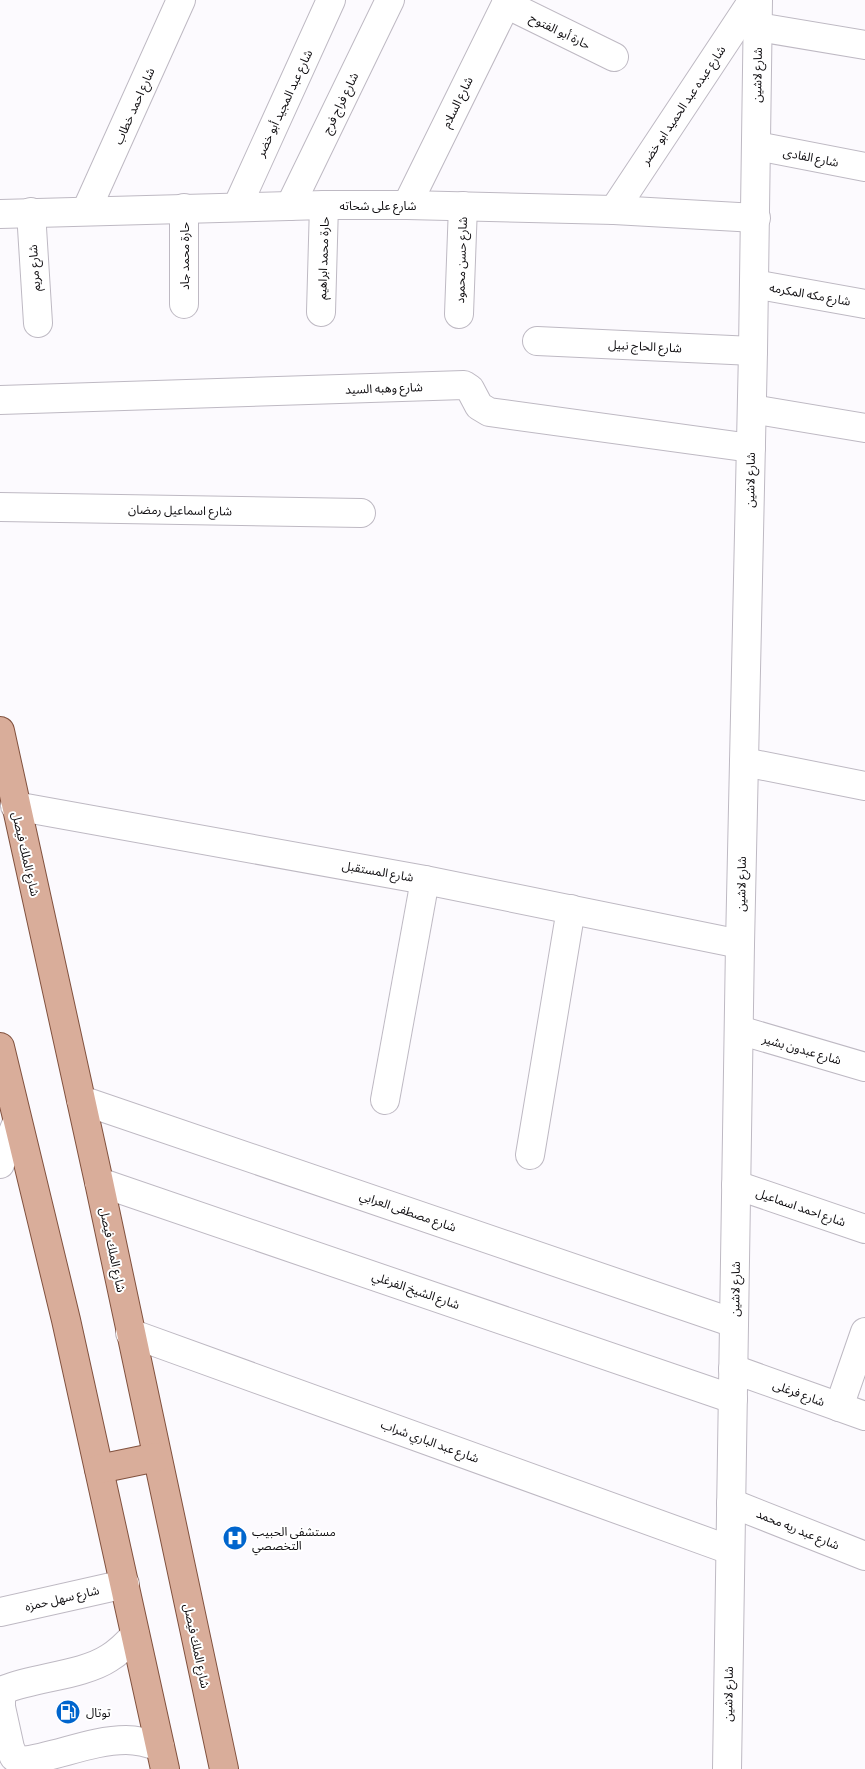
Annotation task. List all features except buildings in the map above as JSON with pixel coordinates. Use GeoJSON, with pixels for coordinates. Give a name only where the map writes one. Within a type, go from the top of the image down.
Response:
{"type":"FeatureCollection","features":[{"type":"Feature","properties":{"kind":"main road","name":"شارع الملك فيصل"},"geometry":{"type":"LineString","coordinates":[[0,731],[99,1182],[224,1769]]}},
{"type":"Feature","properties":{"kind":"main road"},"geometry":{"type":"LineString","coordinates":[[0,1047],[62,1302],[162,1758]]}},
{"type":"Feature","properties":{"kind":"main road"},"geometry":{"type":"LineString","coordinates":[[99,1469],[157,1457]]}},
{"type":"Feature","properties":{"kind":"street","name":"شارع احمد خطاب"},"geometry":{"type":"LineString","coordinates":[[86,211],[181,0]]}},
{"type":"Feature","properties":{"kind":"street","name":"شارع عبد المجيد أبو خضر"},"geometry":{"type":"LineString","coordinates":[[236,207],[331,0]]}},
{"type":"Feature","properties":{"kind":"street","name":"شارع فراج فرج"},"geometry":{"type":"LineString","coordinates":[[290,206],[390,0]]}},
{"type":"Feature","properties":{"kind":"street","name":"شارع عبده عبد الحميد ابو خضر"},"geometry":{"type":"LineString","coordinates":[[614,210],[752,0]]}},
{"type":"Feature","properties":{"kind":"street","name":"شارع لاشين"},"geometry":{"type":"LineString","coordinates":[[727,1769],[740,944],[756,218],[758,0]]}},
{"type":"Feature","properties":{"kind":"street","name":"حارة أبو الفتوح"},"geometry":{"type":"LineString","coordinates":[[507,2],[614,57]]}},
{"type":"Feature","properties":{"kind":"street","name":"شارع السلام"},"geometry":{"type":"LineString","coordinates":[[406,205],[507,2]]}},
{"type":"Feature","properties":{"kind":"street"},"geometry":{"type":"LineString","coordinates":[[758,27],[865,45]]}},
{"type":"Feature","properties":{"kind":"street","name":"شارع الفادى"},"geometry":{"type":"LineString","coordinates":[[756,146],[865,167]]}},
{"type":"Feature","properties":{"kind":"street","name":"حارة محمد ابراهيم"},"geometry":{"type":"LineString","coordinates":[[321,312],[324,205]]}},
{"type":"Feature","properties":{"kind":"street","name":"شارع على شحاته"},"geometry":{"type":"LineString","coordinates":[[0,214],[184,208],[406,205],[614,210],[756,218]]}},
{"type":"Feature","properties":{"kind":"street","name":"شارع حسن محمود"},"geometry":{"type":"LineString","coordinates":[[459,314],[463,206]]}},
{"type":"Feature","properties":{"kind":"street","name":"حارة محمد جاد"},"geometry":{"type":"LineString","coordinates":[[184,208],[184,304]]}},
{"type":"Feature","properties":{"kind":"street","name":"شارع مريم"},"geometry":{"type":"LineString","coordinates":[[31,212],[38,323]]}},
{"type":"Feature","properties":{"kind":"street","name":"شارع مكه المكرمه"},"geometry":{"type":"LineString","coordinates":[[754,284],[865,304]]}},
{"type":"Feature","properties":{"kind":"street","name":"شارع الحاج نبيل"},"geometry":{"type":"LineString","coordinates":[[537,341],[753,351]]}},
{"type":"Feature","properties":{"kind":"street","name":"شارع وهبه السيد"},"geometry":{"type":"LineString","coordinates":[[0,400],[464,385],[470,389],[479,406],[490,412],[751,448]]}},
{"type":"Feature","properties":{"kind":"street"},"geometry":{"type":"LineString","coordinates":[[752,409],[865,428]]}},
{"type":"Feature","properties":{"kind":"street","name":"شارع اسماعيل رمضان"},"geometry":{"type":"LineString","coordinates":[[0,507],[361,513]]}},
{"type":"Feature","properties":{"kind":"street"},"geometry":{"type":"LineString","coordinates":[[744,762],[865,786]]}},
{"type":"Feature","properties":{"kind":"street","name":"شارع المستقبل"},"geometry":{"type":"LineString","coordinates":[[15,806],[425,880],[740,944]]}},
{"type":"Feature","properties":{"kind":"street"},"geometry":{"type":"LineString","coordinates":[[385,1100],[425,880]]}},
{"type":"Feature","properties":{"kind":"street"},"geometry":{"type":"LineString","coordinates":[[530,1155],[570,909]]}},
{"type":"Feature","properties":{"kind":"street","name":"شارع عبدون بشير"},"geometry":{"type":"LineString","coordinates":[[739,1030],[865,1067]]}},
{"type":"Feature","properties":{"kind":"street","name":"شارع مصطفى العرابي"},"geometry":{"type":"LineString","coordinates":[[81,1100],[734,1323]]}},
{"type":"Feature","properties":{"kind":"street"},"geometry":{"type":"LineString","coordinates":[[0,1164],[17,1122]]}},
{"type":"Feature","properties":{"kind":"street","name":"شارع الشيخ الفرغلي"},"geometry":{"type":"LineString","coordinates":[[99,1182],[733,1399]]}},
{"type":"Feature","properties":{"kind":"street","name":"شارع احمد اسماعيل"},"geometry":{"type":"LineString","coordinates":[[736,1185],[865,1229]]}},
{"type":"Feature","properties":{"kind":"street"},"geometry":{"type":"LineString","coordinates":[[839,1407],[865,1332]]}},
{"type":"Feature","properties":{"kind":"street","name":"شارع عبد الباري شراب"},"geometry":{"type":"LineString","coordinates":[[130,1333],[730,1550]]}},
{"type":"Feature","properties":{"kind":"street","name":"شارع فرغلى"},"geometry":{"type":"LineString","coordinates":[[733,1369],[865,1416]]}},
{"type":"Feature","properties":{"kind":"street","name":"شارع عبد ريه محمد"},"geometry":{"type":"LineString","coordinates":[[731,1503],[865,1556]]}},
{"type":"Feature","properties":{"kind":"street","name":"شارع سهل حمزه"},"geometry":{"type":"LineString","coordinates":[[0,1612],[125,1584]]}},
{"type":"Feature","properties":{"kind":"street"},"geometry":{"type":"LineString","coordinates":[[135,1635],[123,1648],[99,1663],[6,1689],[1,1697],[1,1707],[10,1748],[14,1756],[22,1761],[108,1742],[126,1740],[143,1742],[162,1758]]}},
{"type":"Feature","properties":{"kind":"place","name":"مستشفى الحبيب التخصصي"},"geometry":{"type":"Point","coordinates":[235,1538]}},
{"type":"Feature","properties":{"kind":"place","name":"توتال"},"geometry":{"type":"Point","coordinates":[68,1712]}}]}
